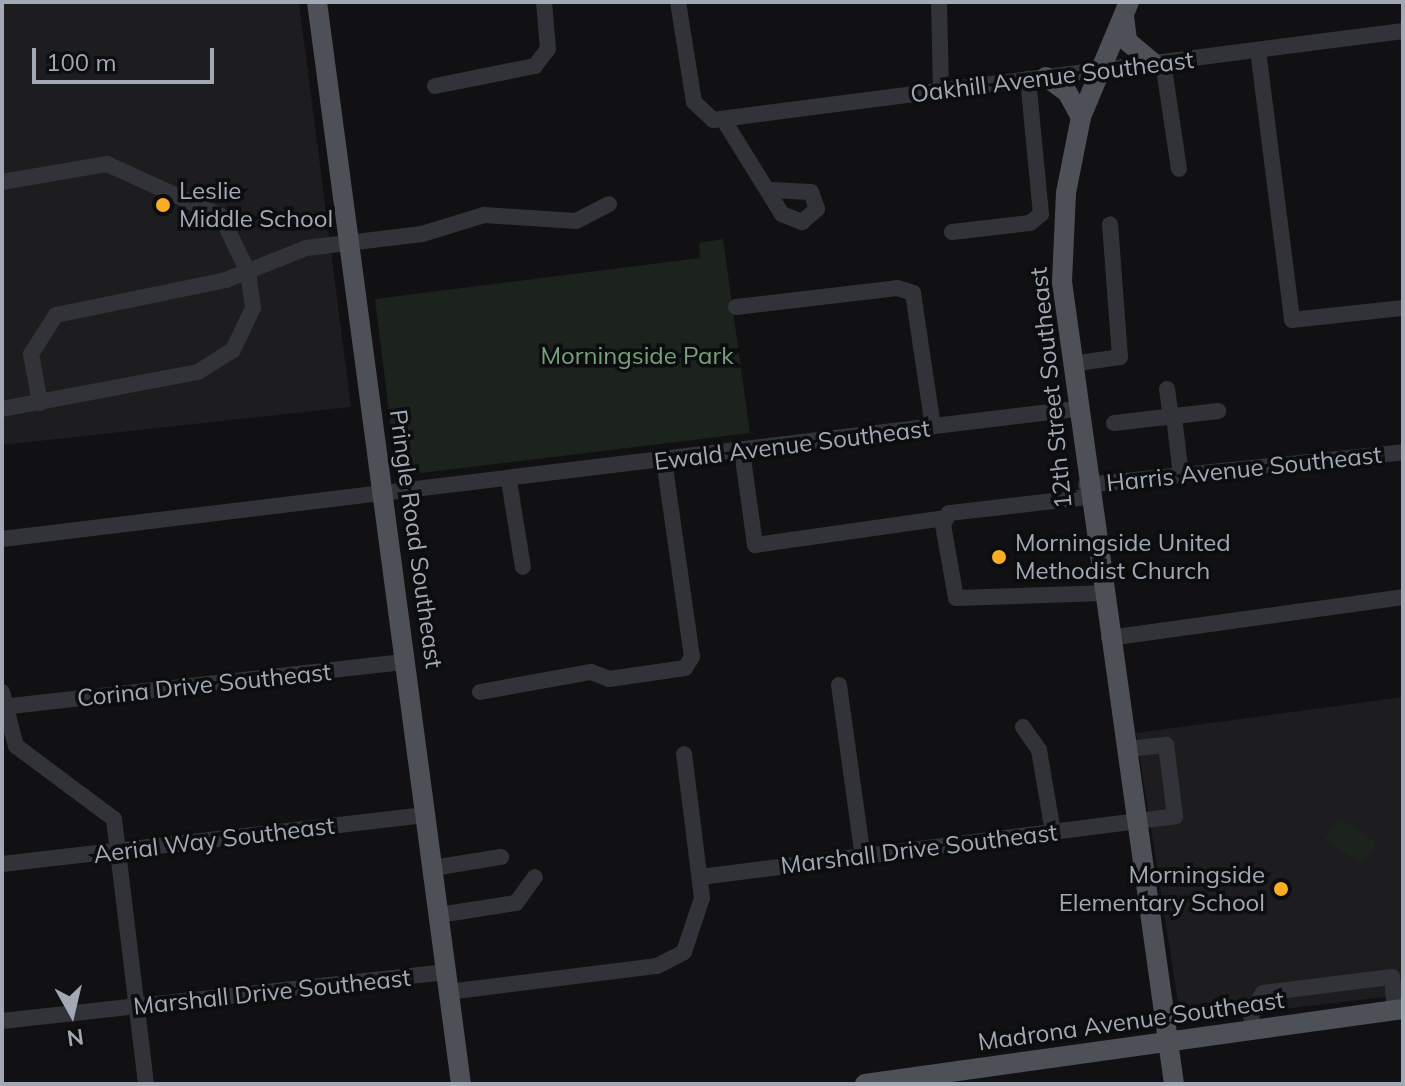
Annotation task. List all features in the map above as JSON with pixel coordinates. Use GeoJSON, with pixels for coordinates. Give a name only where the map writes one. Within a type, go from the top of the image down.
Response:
{"type":"FeatureCollection","features":[{"type":"Feature","properties":{"kind":"main road","name":"Pringle Road Southeast"},"geometry":{"type":"LineString","coordinates":[[317,2],[461,1084]]}},
{"type":"Feature","properties":{"kind":"main road"},"geometry":{"type":"LineString","coordinates":[[1127,8],[1127,41],[1158,63]]}},
{"type":"Feature","properties":{"kind":"main road","name":"12th Street Southeast"},"geometry":{"type":"LineString","coordinates":[[1127,8],[1098,69],[1081,117],[1062,235],[1075,409],[1174,1084]]}},
{"type":"Feature","properties":{"kind":"main road"},"geometry":{"type":"LineString","coordinates":[[1037,78],[1067,92],[1081,117]]}},
{"type":"Feature","properties":{"kind":"main road","name":"Madrona Avenue Southeast"},"geometry":{"type":"LineString","coordinates":[[865,1084],[949,1078],[1169,1042],[1399,1010]]}},
{"type":"Feature","properties":{"kind":"street"},"geometry":{"type":"LineString","coordinates":[[435,86],[523,73],[542,59],[549,39],[544,2]]}},
{"type":"Feature","properties":{"kind":"street","name":"Oakhill Avenue Southeast"},"geometry":{"type":"LineString","coordinates":[[678,2],[702,117],[723,119],[1403,31]]}},
{"type":"Feature","properties":{"kind":"street"},"geometry":{"type":"LineString","coordinates":[[939,2],[941,91]]}},
{"type":"Feature","properties":{"kind":"street"},"geometry":{"type":"LineString","coordinates":[[1258,50],[1292,320],[1403,308]]}},
{"type":"Feature","properties":{"kind":"street"},"geometry":{"type":"LineString","coordinates":[[1158,63],[1179,169]]}},
{"type":"Feature","properties":{"kind":"street"},"geometry":{"type":"LineString","coordinates":[[952,232],[1030,223],[1041,214],[1037,78]]}},
{"type":"Feature","properties":{"kind":"street"},"geometry":{"type":"LineString","coordinates":[[723,119],[738,152],[771,190]]}},
{"type":"Feature","properties":{"kind":"street"},"geometry":{"type":"LineString","coordinates":[[2,182],[107,164],[221,216],[248,272],[249,325],[224,359],[198,372],[2,409]]}},
{"type":"Feature","properties":{"kind":"street"},"geometry":{"type":"LineString","coordinates":[[40,403],[31,354],[56,315],[248,272],[296,251],[422,234],[484,215],[576,221],[609,204]]}},
{"type":"Feature","properties":{"kind":"street"},"geometry":{"type":"LineString","coordinates":[[1078,363],[1120,357],[1110,224]]}},
{"type":"Feature","properties":{"kind":"street"},"geometry":{"type":"LineString","coordinates":[[736,307],[897,288],[913,293],[933,427]]}},
{"type":"Feature","properties":{"kind":"street"},"geometry":{"type":"LineString","coordinates":[[1167,389],[1181,476]]}},
{"type":"Feature","properties":{"kind":"street","name":"Ewald Avenue Southeast"},"geometry":{"type":"LineString","coordinates":[[2,539],[383,497],[1075,409]]}},
{"type":"Feature","properties":{"kind":"street"},"geometry":{"type":"LineString","coordinates":[[1114,423],[1218,411]]}},
{"type":"Feature","properties":{"kind":"street","name":"Harris Avenue Southeast"},"geometry":{"type":"LineString","coordinates":[[742,451],[755,545],[944,518],[1181,476],[1403,452]]}},
{"type":"Feature","properties":{"kind":"street"},"geometry":{"type":"LineString","coordinates":[[480,692],[591,672],[609,679],[677,672],[689,663],[664,461]]}},
{"type":"Feature","properties":{"kind":"street"},"geometry":{"type":"LineString","coordinates":[[509,481],[523,567]]}},
{"type":"Feature","properties":{"kind":"street"},"geometry":{"type":"LineString","coordinates":[[944,518],[956,598],[1103,593]]}},
{"type":"Feature","properties":{"kind":"street"},"geometry":{"type":"LineString","coordinates":[[1109,638],[1403,597]]}},
{"type":"Feature","properties":{"kind":"street","name":"Corina Drive Southeast"},"geometry":{"type":"LineString","coordinates":[[3,702],[406,662]]}},
{"type":"Feature","properties":{"kind":"street"},"geometry":{"type":"LineString","coordinates":[[839,685],[863,857]]}},
{"type":"Feature","properties":{"kind":"street"},"geometry":{"type":"LineString","coordinates":[[3,702],[16,746],[106,811],[121,851],[146,1084]]}},
{"type":"Feature","properties":{"kind":"street"},"geometry":{"type":"LineString","coordinates":[[1023,727],[1039,750],[1053,832]]}},
{"type":"Feature","properties":{"kind":"street","name":"Marshall Drive Southeast"},"geometry":{"type":"LineString","coordinates":[[2,1021],[138,1007],[657,966],[684,952],[696,931],[701,877],[1175,816],[1166,745],[1126,749]]}},
{"type":"Feature","properties":{"kind":"street"},"geometry":{"type":"LineString","coordinates":[[684,754],[701,877]]}},
{"type":"Feature","properties":{"kind":"street","name":"Aerial Way Southeast"},"geometry":{"type":"LineString","coordinates":[[2,864],[427,815]]}},
{"type":"Feature","properties":{"kind":"street"},"geometry":{"type":"LineString","coordinates":[[433,868],[501,857]]}},
{"type":"Feature","properties":{"kind":"street"},"geometry":{"type":"LineString","coordinates":[[439,915],[516,903],[535,877]]}},
{"type":"Feature","properties":{"kind":"street"},"geometry":{"type":"LineString","coordinates":[[1253,1030],[1251,1013],[1263,993],[1392,977],[1399,1010]]}},
{"type":"Feature","properties":{"kind":"shaded area","name":"Leslie Middle School"},"geometry":{"type":"Polygon","coordinates":[[[2,2],[299,2],[351,407],[2,445],[2,2]]]}},
{"type":"Feature","properties":{"kind":"shaded area","name":"Morningside Elementary School"},"geometry":{"type":"Polygon","coordinates":[[[1403,697],[1403,995],[1181,1021],[1136,733],[1403,697]]]}},
{"type":"Feature","properties":{"kind":"green space","name":"Morningside Park"},"geometry":{"type":"Polygon","coordinates":[[[723,239],[750,433],[397,476],[375,299],[700,258],[699,243],[723,239]]]}},
{"type":"Feature","properties":{"kind":"green space"},"geometry":{"type":"Polygon","coordinates":[[[1338,818],[1376,842],[1362,864],[1324,840],[1338,818]]]}},
{"type":"Feature","properties":{"kind":"place","name":"Leslie Middle School"},"geometry":{"type":"Point","coordinates":[163,205]}},
{"type":"Feature","properties":{"kind":"place","name":"Morningside United Methodist Church"},"geometry":{"type":"Point","coordinates":[999,557]}},
{"type":"Feature","properties":{"kind":"place","name":"Morningside Elementary School"},"geometry":{"type":"Point","coordinates":[1281,889]}}]}
